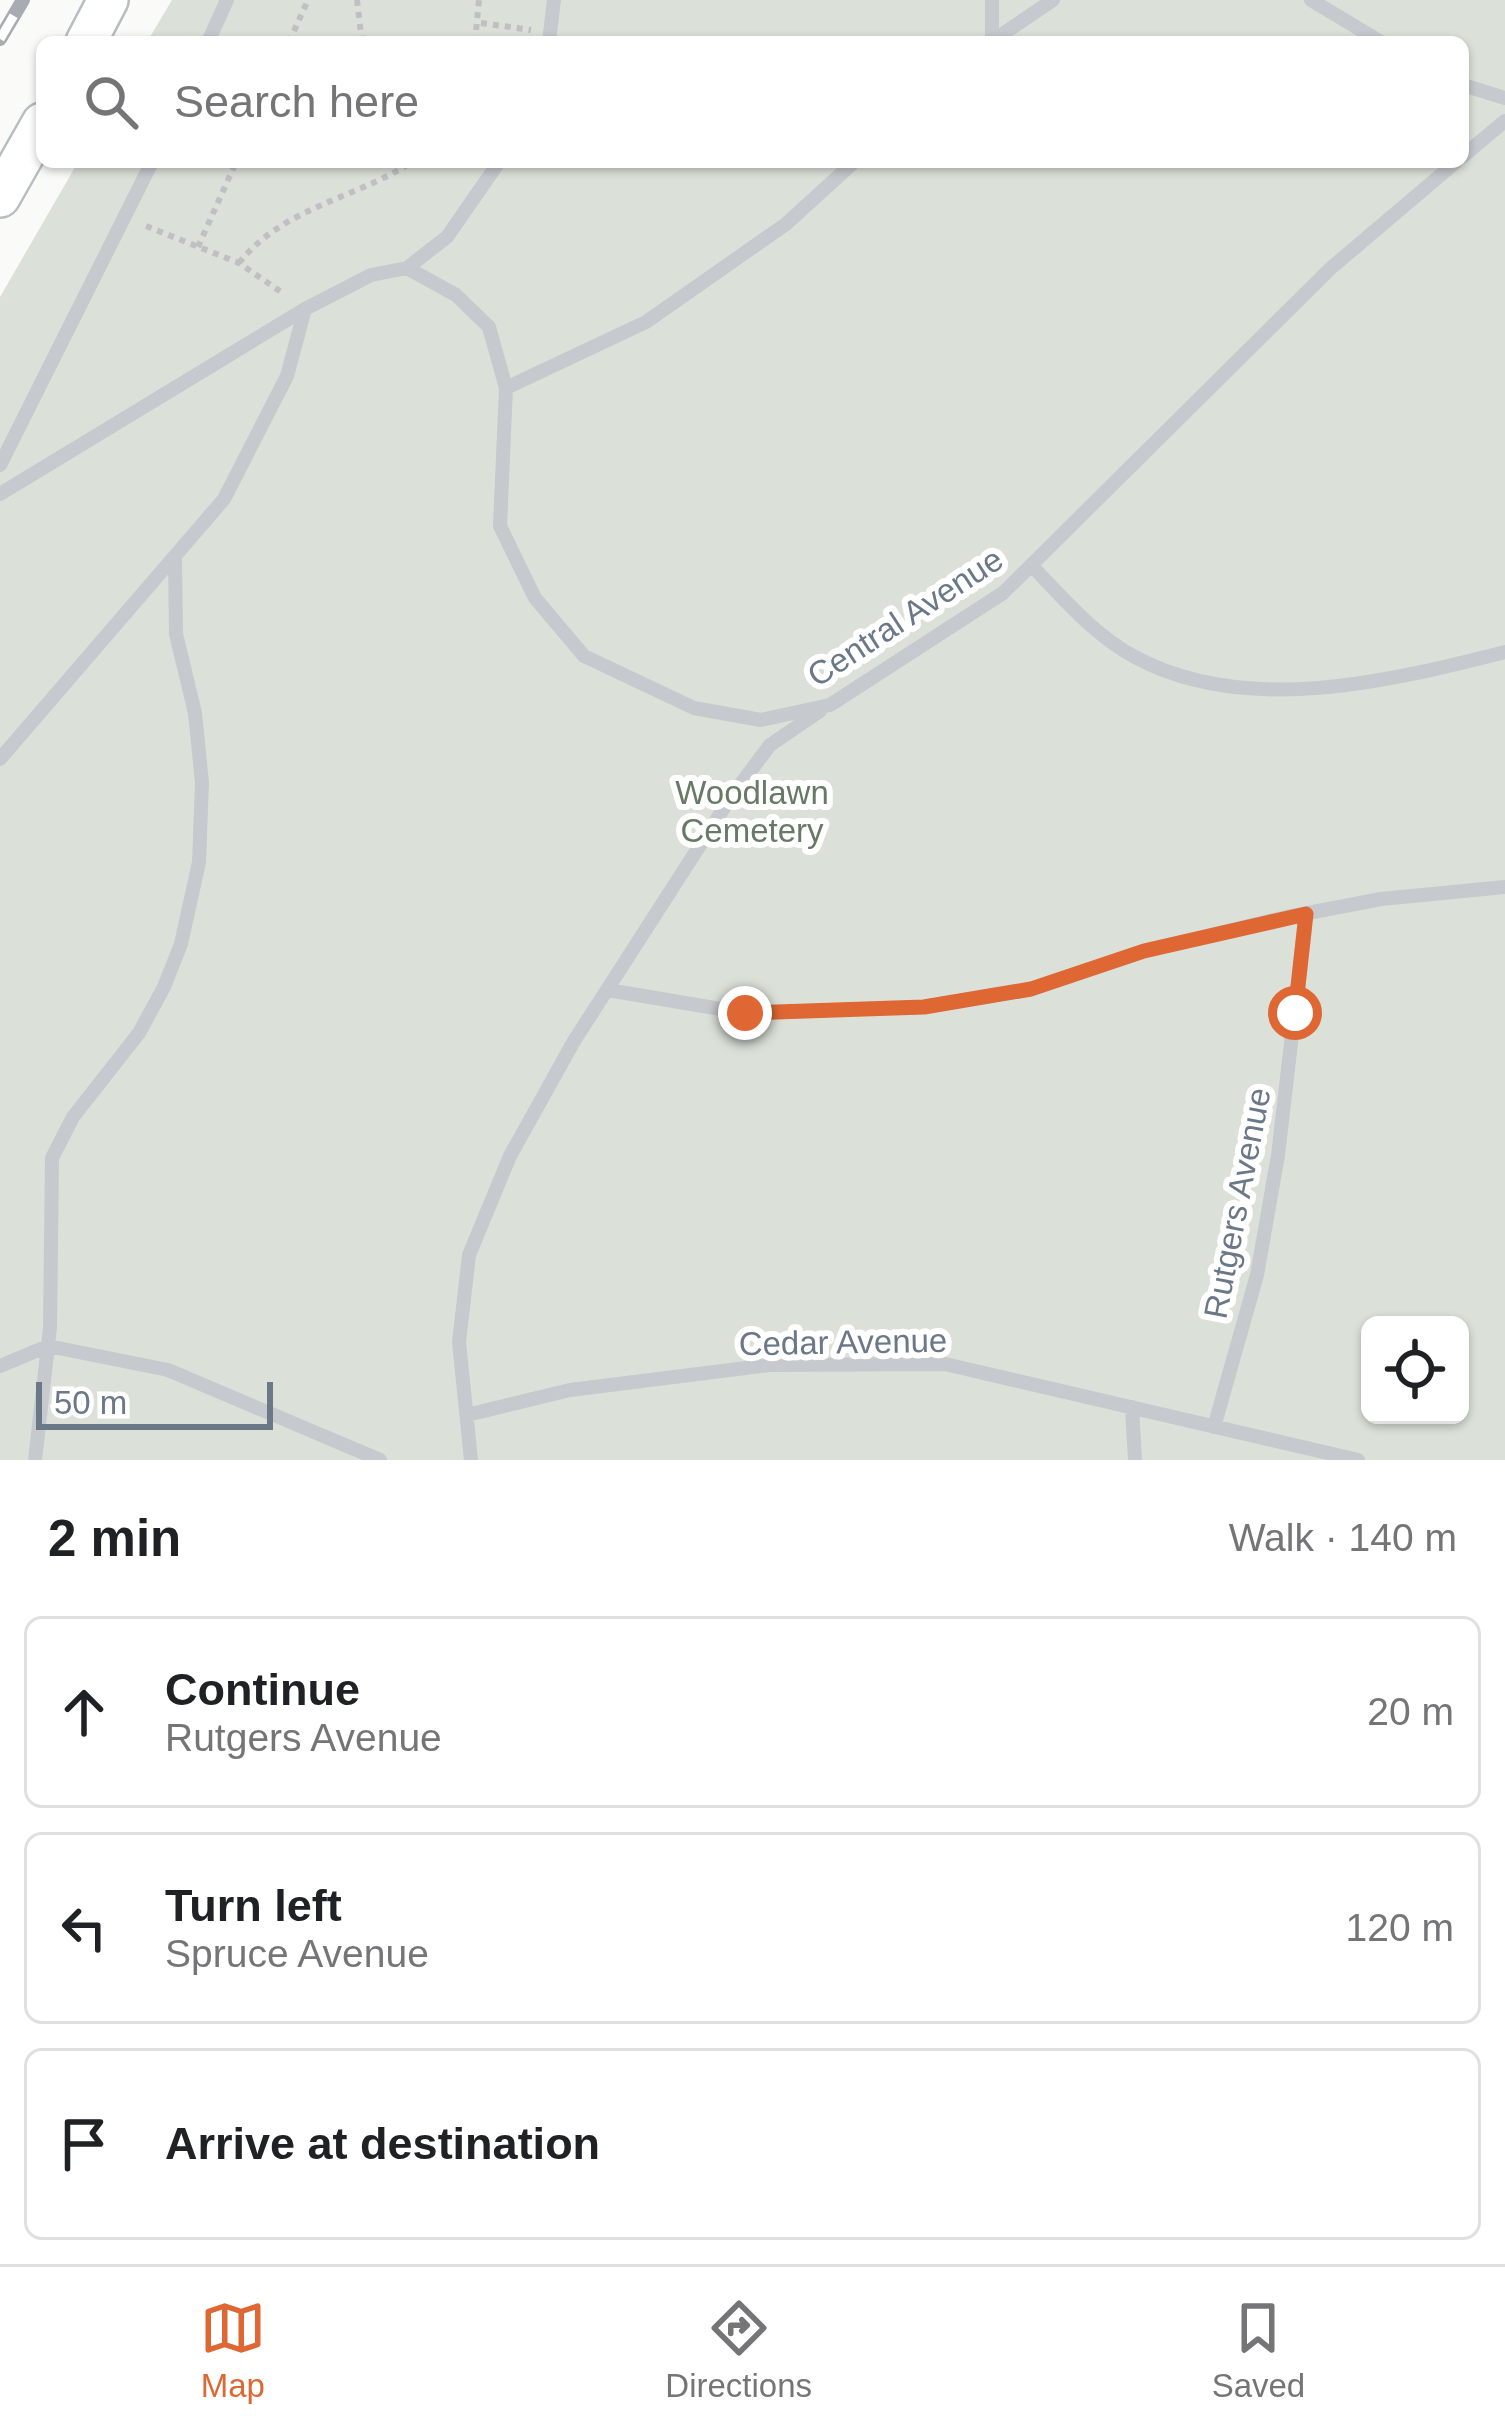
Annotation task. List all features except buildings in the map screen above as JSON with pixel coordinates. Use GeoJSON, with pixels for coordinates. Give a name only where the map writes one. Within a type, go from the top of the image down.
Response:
{"type":"FeatureCollection","features":[{"type":"Feature","properties":{"kind":"main road"},"geometry":{"type":"LineString","coordinates":[[89,36],[108,0]]}},
{"type":"Feature","properties":{"kind":"main road"},"geometry":{"type":"LineString","coordinates":[[0,197],[36,134]]}},
{"type":"Feature","properties":{"kind":"lane"},"geometry":{"type":"LineString","coordinates":[[211,36],[227,0]]}},
{"type":"Feature","properties":{"kind":"lane"},"geometry":{"type":"LineString","coordinates":[[550,36],[554,0]]}},
{"type":"Feature","properties":{"kind":"lane"},"geometry":{"type":"LineString","coordinates":[[992,0],[992,36]]}},
{"type":"Feature","properties":{"kind":"lane"},"geometry":{"type":"LineString","coordinates":[[1001,36],[1053,0]]}},
{"type":"Feature","properties":{"kind":"lane"},"geometry":{"type":"LineString","coordinates":[[1311,0],[1371,36]]}},
{"type":"Feature","properties":{"kind":"lane"},"geometry":{"type":"LineString","coordinates":[[1469,87],[1505,98]]}},
{"type":"Feature","properties":{"kind":"lane","name":"Central Avenue"},"geometry":{"type":"LineString","coordinates":[[1469,151],[1505,121]]}},
{"type":"Feature","properties":{"kind":"lane"},"geometry":{"type":"LineString","coordinates":[[0,465],[149,168]]}},
{"type":"Feature","properties":{"kind":"lane"},"geometry":{"type":"LineString","coordinates":[[0,494],[305,309],[371,275],[407,268],[447,238],[495,168]]}},
{"type":"Feature","properties":{"kind":"lane"},"geometry":{"type":"LineString","coordinates":[[506,388],[646,322],[786,224],[847,168]]}},
{"type":"Feature","properties":{"kind":"lane","name":"Central Avenue"},"geometry":{"type":"LineString","coordinates":[[407,268],[456,296],[489,327],[506,388],[500,526],[535,598],[584,656],[694,708],[761,721],[830,705],[1003,593],[1331,268],[1449,168]]}},
{"type":"Feature","properties":{"kind":"lane"},"geometry":{"type":"LineString","coordinates":[[0,760],[224,500],[287,376],[305,309]]}},
{"type":"Feature","properties":{"kind":"lane"},"geometry":{"type":"LineString","coordinates":[[35,1460],[48,1346],[52,1158],[73,1117],[139,1033],[164,987],[181,944],[199,862],[202,783],[195,713],[176,634],[175,559]]}},
{"type":"Feature","properties":{"kind":"lane"},"geometry":{"type":"LineString","coordinates":[[1032,566],[1089,624],[1131,656],[1172,674],[1242,685],[1316,687],[1432,673],[1505,652]]}},
{"type":"Feature","properties":{"kind":"lane"},"geometry":{"type":"LineString","coordinates":[[472,1460],[459,1342],[469,1255],[510,1156],[608,990],[770,745],[830,705]]}},
{"type":"Feature","properties":{"kind":"lane"},"geometry":{"type":"LineString","coordinates":[[608,990],[745,1013],[924,1007],[1031,989],[1144,951],[1306,914],[1505,886]]}},
{"type":"Feature","properties":{"kind":"lane","name":"Rutgers Avenue"},"geometry":{"type":"LineString","coordinates":[[1214,1427],[1257,1276],[1279,1155],[1306,914]]}},
{"type":"Feature","properties":{"kind":"lane"},"geometry":{"type":"LineString","coordinates":[[0,1366],[48,1346],[168,1370],[380,1460]]}},
{"type":"Feature","properties":{"kind":"lane","name":"Cedar Avenue"},"geometry":{"type":"LineString","coordinates":[[467,1415],[570,1390],[770,1365],[945,1364],[1358,1460]]}},
{"type":"Feature","properties":{"kind":"lane"},"geometry":{"type":"LineString","coordinates":[[1132,1407],[1135,1460]]}},
{"type":"Feature","properties":{"kind":"path"},"geometry":{"type":"LineString","coordinates":[[293,36],[308,0]]}},
{"type":"Feature","properties":{"kind":"path"},"geometry":{"type":"LineString","coordinates":[[357,0],[361,36]]}},
{"type":"Feature","properties":{"kind":"path"},"geometry":{"type":"LineString","coordinates":[[477,36],[479,0]]}},
{"type":"Feature","properties":{"kind":"path"},"geometry":{"type":"LineString","coordinates":[[481,23],[541,36]]}},
{"type":"Feature","properties":{"kind":"path"},"geometry":{"type":"LineString","coordinates":[[198,247],[233,168]]}},
{"type":"Feature","properties":{"kind":"path"},"geometry":{"type":"LineString","coordinates":[[239,263],[257,241],[331,197],[398,168]]}},
{"type":"Feature","properties":{"kind":"path"},"geometry":{"type":"LineString","coordinates":[[158,231],[239,263],[305,309]]}},
{"type":"Feature","properties":{"kind":"green space","name":"Woodlawn Cemetery"},"geometry":{"type":"Polygon","coordinates":[[[172,0],[1505,0],[1505,1460],[0,1460],[0,297],[75,168],[1469,168],[1469,36],[151,36],[172,0]]]}},
{"type":"Feature","properties":{"kind":"railway"},"geometry":{"type":"LineString","coordinates":[[0,39],[23,0]]}},
{"type":"Feature","properties":{"kind":"route"},"geometry":{"type":"LineString","coordinates":[[745,1013],[924,1007],[1031,989],[1144,951],[1306,914],[1295,1013]]}}]}
